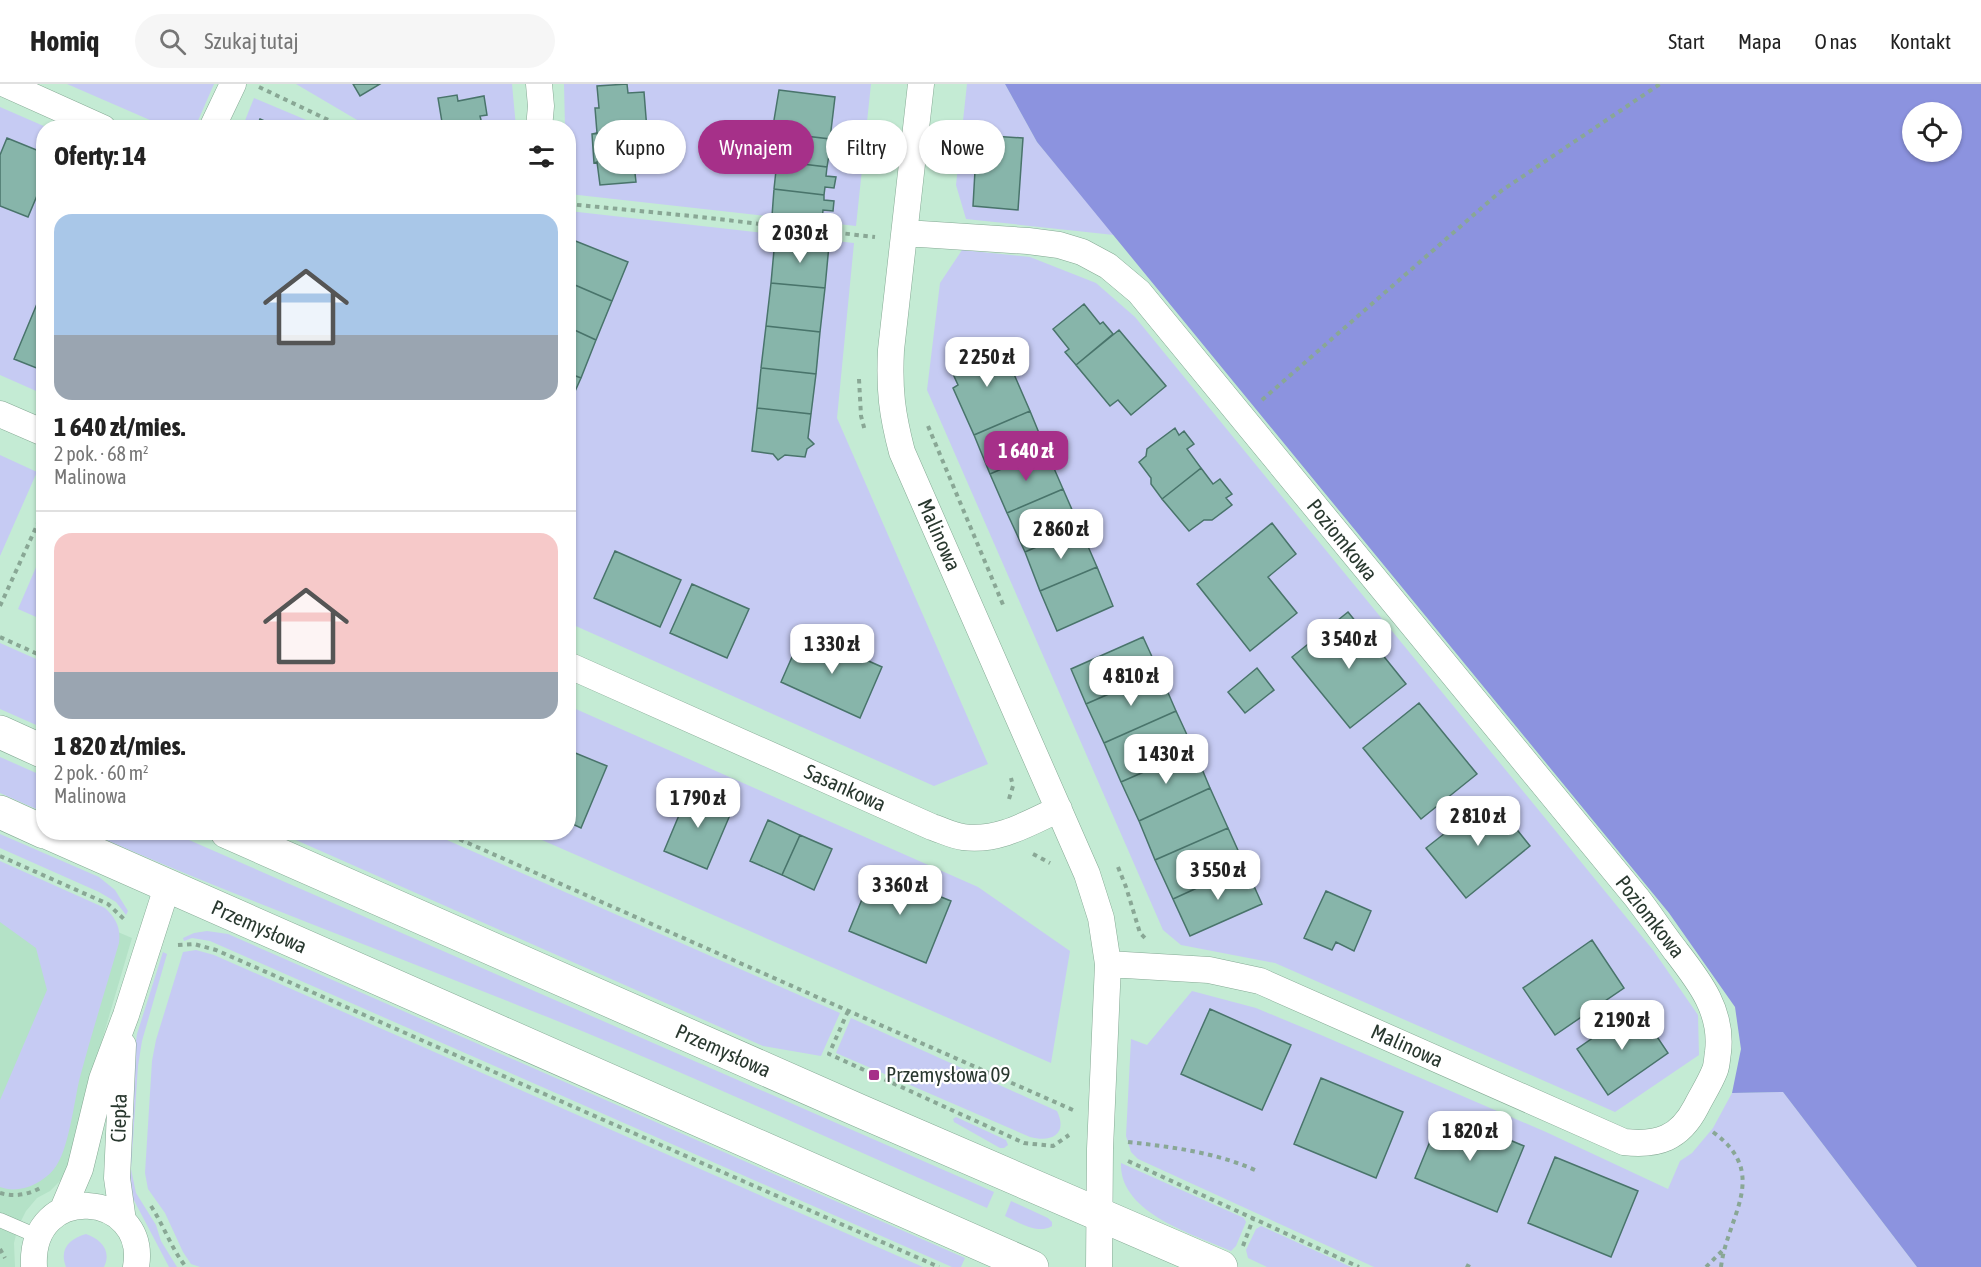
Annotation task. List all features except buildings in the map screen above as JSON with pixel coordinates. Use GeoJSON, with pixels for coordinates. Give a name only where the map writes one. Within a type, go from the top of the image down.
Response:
{"type":"FeatureCollection","features":[{"type":"Feature","properties":{"kind":"main road"},"geometry":{"type":"LineString","coordinates":[[0,732],[36,748]]}},
{"type":"Feature","properties":{"kind":"main road","name":"Przemysłowa"},"geometry":{"type":"LineString","coordinates":[[0,812],[36,828]]}},
{"type":"Feature","properties":{"kind":"main road","name":"Przemysłowa"},"geometry":{"type":"LineString","coordinates":[[63,840],[1032,1267]]}},
{"type":"Feature","properties":{"kind":"main road","name":"Przemysłowa"},"geometry":{"type":"LineString","coordinates":[[244,840],[1099,1215],[1232,1258]]}},
{"type":"Feature","properties":{"kind":"street"},"geometry":{"type":"LineString","coordinates":[[5,84],[85,120]]}},
{"type":"Feature","properties":{"kind":"street"},"geometry":{"type":"LineString","coordinates":[[216,120],[233,84]]}},
{"type":"Feature","properties":{"kind":"street"},"geometry":{"type":"LineString","coordinates":[[539,84],[540,120]]}},
{"type":"Feature","properties":{"kind":"street","name":"Malinowa"},"geometry":{"type":"LineString","coordinates":[[921,84],[894,236],[889,381],[892,416],[899,443],[1087,874],[1098,907],[1108,964],[1108,1147],[1099,1215],[1099,1267]]}},
{"type":"Feature","properties":{"kind":"street","name":"Poziomkowa"},"geometry":{"type":"LineString","coordinates":[[894,236],[1028,241],[1059,245],[1082,252],[1107,266],[1139,292],[1629,889],[1697,980],[1709,998],[1716,1015],[1719,1039],[1715,1069],[1691,1118]]}},
{"type":"Feature","properties":{"kind":"street"},"geometry":{"type":"LineString","coordinates":[[0,414],[36,430]]}},
{"type":"Feature","properties":{"kind":"street","name":"Sasankowa"},"geometry":{"type":"LineString","coordinates":[[576,669],[932,827],[962,837],[985,838],[1010,831],[1059,809]]}},
{"type":"Feature","properties":{"kind":"street","name":"Ciepła"},"geometry":{"type":"LineString","coordinates":[[38,1236],[43,1225],[63,1209],[80,1168],[102,1079],[126,1015],[167,886]]}},
{"type":"Feature","properties":{"kind":"street","name":"Malinowa"},"geometry":{"type":"LineString","coordinates":[[1108,964],[1209,970],[1260,981],[1624,1142],[1644,1144],[1661,1141],[1676,1133],[1691,1118]]}},
{"type":"Feature","properties":{"kind":"street","name":"Ciepła"},"geometry":{"type":"LineString","coordinates":[[126,1015],[117,1178],[123,1221],[132,1234],[137,1249],[136,1267]]}},
{"type":"Feature","properties":{"kind":"street"},"geometry":{"type":"LineString","coordinates":[[63,1209],[79,1205],[95,1205],[110,1211],[123,1221]]}},
{"type":"Feature","properties":{"kind":"street"},"geometry":{"type":"LineString","coordinates":[[34,1267],[33,1251],[38,1236]]}},
{"type":"Feature","properties":{"kind":"lane"},"geometry":{"type":"LineString","coordinates":[[0,1220],[38,1236]]}},
{"type":"Feature","properties":{"kind":"path"},"geometry":{"type":"LineString","coordinates":[[253,84],[328,120]]}},
{"type":"Feature","properties":{"kind":"path"},"geometry":{"type":"LineString","coordinates":[[1242,418],[1501,190],[1660,84]]}},
{"type":"Feature","properties":{"kind":"path"},"geometry":{"type":"LineString","coordinates":[[576,205],[894,236]]}},
{"type":"Feature","properties":{"kind":"path"},"geometry":{"type":"LineString","coordinates":[[926,423],[1006,611]]}},
{"type":"Feature","properties":{"kind":"path"},"geometry":{"type":"LineString","coordinates":[[0,606],[36,527]]}},
{"type":"Feature","properties":{"kind":"path"},"geometry":{"type":"LineString","coordinates":[[0,637],[36,653]]}},
{"type":"Feature","properties":{"kind":"path"},"geometry":{"type":"LineString","coordinates":[[461,840],[1077,1112]]}},
{"type":"Feature","properties":{"kind":"path"},"geometry":{"type":"LineString","coordinates":[[0,856],[108,904],[123,917],[129,926]]}},
{"type":"Feature","properties":{"kind":"path"},"geometry":{"type":"LineString","coordinates":[[169,942],[178,945],[194,944],[216,950],[939,1267]]}},
{"type":"Feature","properties":{"kind":"path"},"geometry":{"type":"LineString","coordinates":[[175,956],[178,945]]}},
{"type":"Feature","properties":{"kind":"path"},"geometry":{"type":"LineString","coordinates":[[848,1011],[829,1054],[1024,1143],[1053,1146],[1069,1135]]}},
{"type":"Feature","properties":{"kind":"path"},"geometry":{"type":"LineString","coordinates":[[1691,1118],[1723,1140],[1738,1159],[1744,1187],[1723,1251],[1721,1267]]}},
{"type":"Feature","properties":{"kind":"path"},"geometry":{"type":"LineString","coordinates":[[1108,1147],[1123,1142],[1202,1152],[1230,1159],[1255,1170]]}},
{"type":"Feature","properties":{"kind":"path"},"geometry":{"type":"LineString","coordinates":[[1108,1147],[1253,1219],[1359,1267]]}},
{"type":"Feature","properties":{"kind":"path"},"geometry":{"type":"LineString","coordinates":[[148,1201],[160,1219],[175,1254],[186,1267]]}},
{"type":"Feature","properties":{"kind":"path"},"geometry":{"type":"LineString","coordinates":[[1232,1258],[1253,1219]]}},
{"type":"Feature","properties":{"kind":"path"},"geometry":{"type":"LineString","coordinates":[[1706,1267],[1723,1251]]}},
{"type":"Feature","properties":{"kind":"shaded area"},"geometry":{"type":"Polygon","coordinates":[[[67,84],[214,84],[198,120],[150,120],[67,84]]]}},
{"type":"Feature","properties":{"kind":"shaded area"},"geometry":{"type":"Polygon","coordinates":[[[296,84],[512,84],[515,120],[357,120],[296,84]]]}},
{"type":"Feature","properties":{"kind":"shaded area"},"geometry":{"type":"Polygon","coordinates":[[[564,84],[871,84],[867,120],[826,120],[826,174],[861,174],[856,226],[576,195],[576,120],[565,120],[564,84]]]}},
{"type":"Feature","properties":{"kind":"shaded area"},"geometry":{"type":"Polygon","coordinates":[[[967,84],[1005,84],[1037,142],[1114,235],[966,219],[956,185],[957,174],[1005,174],[1005,120],[963,120],[967,84]]]}},
{"type":"Feature","properties":{"kind":"shaded area"},"geometry":{"type":"Polygon","coordinates":[[[1005,84],[1981,84],[1981,1267],[1917,1267],[1783,1092],[1732,1093],[1741,1049],[1735,1007],[1669,913],[1037,142],[1005,84]]]}},
{"type":"Feature","properties":{"kind":"shaded area"},"geometry":{"type":"Polygon","coordinates":[[[254,98],[306,120],[245,120],[254,98]]]}},
{"type":"Feature","properties":{"kind":"shaded area"},"geometry":{"type":"Polygon","coordinates":[[[0,107],[36,123],[36,391],[0,375],[0,107]]]}},
{"type":"Feature","properties":{"kind":"shaded area"},"geometry":{"type":"Polygon","coordinates":[[[576,212],[854,243],[837,418],[988,764],[934,786],[576,626],[576,212]]]}},
{"type":"Feature","properties":{"kind":"shaded area"},"geometry":{"type":"Polygon","coordinates":[[[962,250],[1030,257],[1096,283],[1135,317],[1653,950],[1698,1015],[1699,1055],[1615,1112],[1275,963],[1181,945],[1163,930],[927,390],[940,283],[962,250]]]}},
{"type":"Feature","properties":{"kind":"shaded area"},"geometry":{"type":"Polygon","coordinates":[[[0,455],[36,472],[36,474],[0,556],[0,455]]]}},
{"type":"Feature","properties":{"kind":"shaded area"},"geometry":{"type":"Polygon","coordinates":[[[36,567],[36,617],[18,609],[36,567]]]}},
{"type":"Feature","properties":{"kind":"shaded area"},"geometry":{"type":"Polygon","coordinates":[[[0,643],[36,659],[36,725],[0,709],[0,643]]]}},
{"type":"Feature","properties":{"kind":"shaded area"},"geometry":{"type":"Polygon","coordinates":[[[576,709],[978,887],[1070,951],[1051,1063],[542,840],[576,840],[576,709]]]}},
{"type":"Feature","properties":{"kind":"shaded area"},"geometry":{"type":"Polygon","coordinates":[[[0,757],[36,773],[36,809],[0,793],[0,757]]]}},
{"type":"Feature","properties":{"kind":"shaded area"},"geometry":{"type":"Polygon","coordinates":[[[0,834],[99,877],[115,890],[128,911],[126,915],[116,902],[99,892],[0,848],[0,834]]]}},
{"type":"Feature","properties":{"kind":"shaded area"},"geometry":{"type":"Polygon","coordinates":[[[106,840],[189,840],[994,1192],[987,1208],[625,1049],[106,840]]]}},
{"type":"Feature","properties":{"kind":"shaded area"},"geometry":{"type":"Polygon","coordinates":[[[296,840],[447,840],[840,1013],[821,1056],[763,1046],[296,840]]]}},
{"type":"Feature","properties":{"kind":"shaded area"},"geometry":{"type":"Polygon","coordinates":[[[0,861],[105,908],[117,924],[119,933],[119,943],[80,1077],[64,1150],[49,1175],[36,1184],[22,1189],[0,1187],[0,1100],[47,990],[36,948],[0,922],[0,861]]]}},
{"type":"Feature","properties":{"kind":"shaded area"},"geometry":{"type":"Polygon","coordinates":[[[0,882],[132,938],[90,1081],[73,1160],[63,1178],[50,1191],[37,1198],[26,1211],[18,1227],[14,1243],[15,1267],[0,1267],[0,882]]]}},
{"type":"Feature","properties":{"kind":"shaded area"},"geometry":{"type":"Polygon","coordinates":[[[207,931],[228,934],[965,1258],[961,1267],[952,1267],[210,941],[192,938],[184,941],[183,938],[194,933],[207,931]]]}},
{"type":"Feature","properties":{"kind":"shaded area"},"geometry":{"type":"Polygon","coordinates":[[[196,950],[214,955],[923,1267],[200,1267],[191,1264],[165,1213],[148,1189],[145,1173],[152,1061],[156,1040],[183,952],[196,950]]]}},
{"type":"Feature","properties":{"kind":"shaded area"},"geometry":{"type":"Polygon","coordinates":[[[163,952],[167,954],[142,1041],[138,1066],[131,1169],[136,1193],[156,1225],[161,1241],[177,1267],[169,1267],[127,1187],[133,1062],[137,1034],[163,952]]]}},
{"type":"Feature","properties":{"kind":"shaded area"},"geometry":{"type":"Polygon","coordinates":[[[1192,991],[1256,1008],[1321,1035],[1546,1132],[1668,1189],[1680,1161],[1692,1153],[1713,1128],[1732,1093],[1783,1092],[1917,1267],[1374,1267],[1138,1159],[1131,1152],[1126,1136],[1131,1039],[1147,1045],[1192,991]]]}},
{"type":"Feature","properties":{"kind":"shaded area"},"geometry":{"type":"Polygon","coordinates":[[[851,1018],[1057,1111],[1061,1126],[1059,1131],[1056,1135],[1045,1139],[1030,1137],[836,1053],[851,1018]]]}},
{"type":"Feature","properties":{"kind":"shaded area"},"geometry":{"type":"Polygon","coordinates":[[[956,1117],[1006,1140],[1008,1145],[1000,1148],[954,1122],[953,1119],[956,1117]]]}},
{"type":"Feature","properties":{"kind":"shaded area"},"geometry":{"type":"Polygon","coordinates":[[[1121,1163],[1244,1218],[1246,1222],[1236,1246],[1231,1251],[1179,1229],[1145,1208],[1132,1195],[1124,1180],[1121,1163]]]}},
{"type":"Feature","properties":{"kind":"shaded area"},"geometry":{"type":"Polygon","coordinates":[[[1011,1201],[1048,1218],[1052,1226],[1034,1228],[1005,1216],[1011,1201]]]}},
{"type":"Feature","properties":{"kind":"shaded area"},"geometry":{"type":"Polygon","coordinates":[[[1261,1226],[1351,1267],[1267,1267],[1248,1258],[1246,1250],[1256,1229],[1261,1226]]]}},
{"type":"Feature","properties":{"kind":"shaded area"},"geometry":{"type":"Polygon","coordinates":[[[86,1234],[104,1246],[107,1256],[104,1267],[66,1267],[64,1255],[67,1246],[86,1234]]]}},
{"type":"Feature","properties":{"kind":"place","name":"Przemysłowa 09"},"geometry":{"type":"Point","coordinates":[874,1075]}}]}
